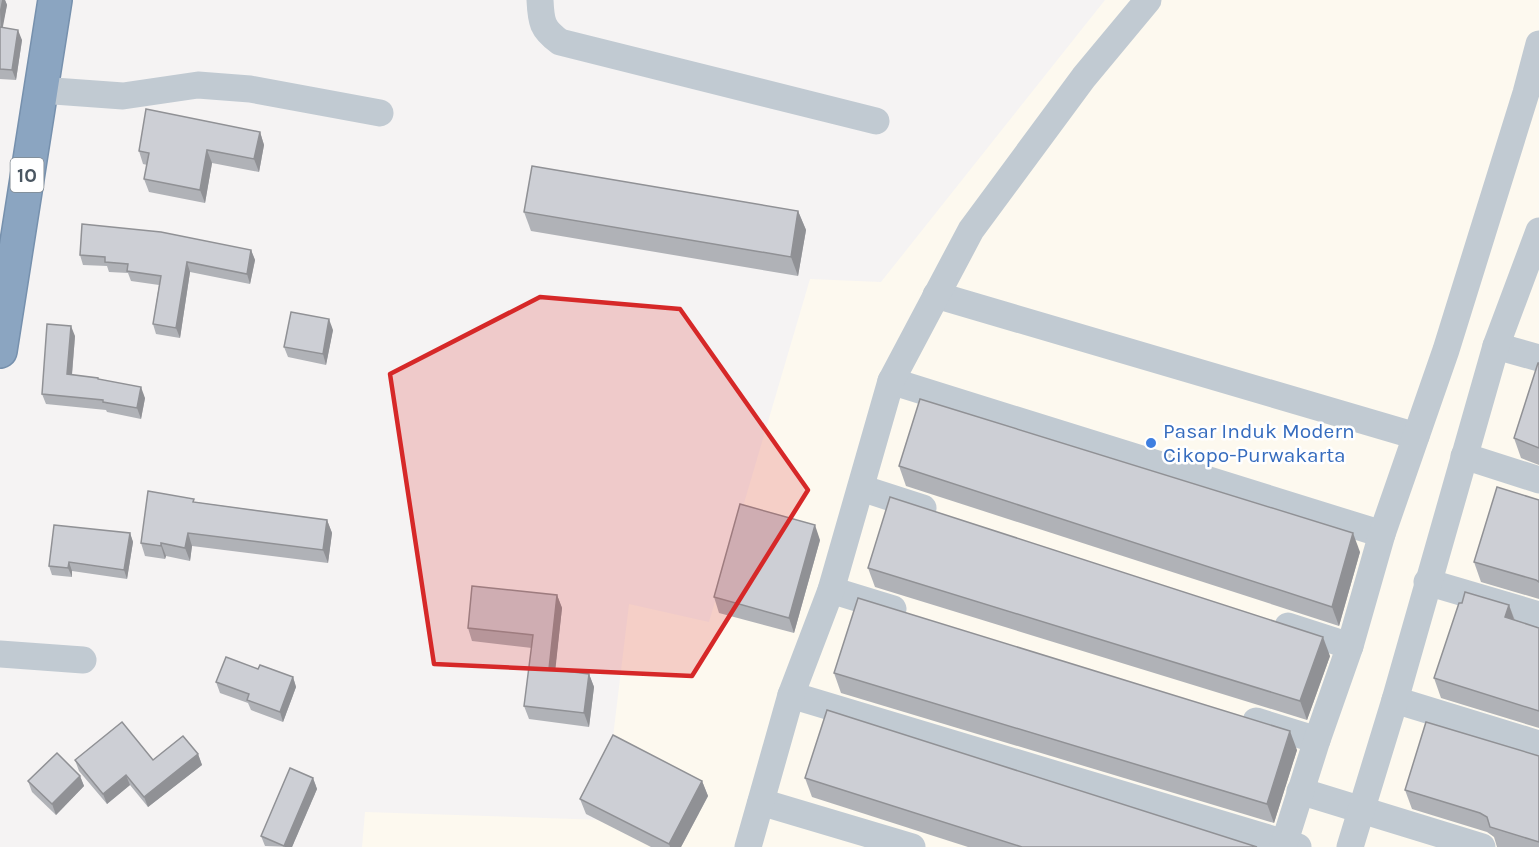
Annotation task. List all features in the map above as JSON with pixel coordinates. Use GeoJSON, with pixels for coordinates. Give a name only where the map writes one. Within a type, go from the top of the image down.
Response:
{"type":"FeatureCollection","features":[{"type":"Feature","properties":{"kind":"highway","name":"10"},"geometry":{"type":"LineString","coordinates":[[0,351],[55,0]]}},
{"type":"Feature","properties":{"kind":"lane"},"geometry":{"type":"LineString","coordinates":[[540,0],[542,21],[548,33],[560,42],[876,122]]}},
{"type":"Feature","properties":{"kind":"lane"},"geometry":{"type":"LineString","coordinates":[[748,847],[791,695],[831,590],[891,381],[971,230],[1084,77],[1148,0]]}},
{"type":"Feature","properties":{"kind":"lane"},"geometry":{"type":"LineString","coordinates":[[791,695],[1288,846],[1300,791],[1350,646],[1382,534],[1532,94],[1539,44]]}},
{"type":"Feature","properties":{"kind":"lane"},"geometry":{"type":"LineString","coordinates":[[40,90],[123,96],[198,85],[240,88],[380,113]]}},
{"type":"Feature","properties":{"kind":"lane"},"geometry":{"type":"LineString","coordinates":[[1350,847],[1395,700],[1496,346],[1539,231]]}},
{"type":"Feature","properties":{"kind":"lane"},"geometry":{"type":"LineString","coordinates":[[936,295],[1416,436]]}},
{"type":"Feature","properties":{"kind":"lane"},"geometry":{"type":"LineString","coordinates":[[1496,346],[1539,358]]}},
{"type":"Feature","properties":{"kind":"lane"},"geometry":{"type":"LineString","coordinates":[[891,381],[1382,534]]}},
{"type":"Feature","properties":{"kind":"lane"},"geometry":{"type":"LineString","coordinates":[[1464,456],[1539,480]]}},
{"type":"Feature","properties":{"kind":"lane"},"geometry":{"type":"LineString","coordinates":[[861,488],[941,514]]}},
{"type":"Feature","properties":{"kind":"lane"},"geometry":{"type":"LineString","coordinates":[[1427,582],[1539,615]]}},
{"type":"Feature","properties":{"kind":"lane"},"geometry":{"type":"LineString","coordinates":[[831,590],[921,618]]}},
{"type":"Feature","properties":{"kind":"lane"},"geometry":{"type":"LineString","coordinates":[[1259,617],[1350,646]]}},
{"type":"Feature","properties":{"kind":"lane"},"geometry":{"type":"LineString","coordinates":[[0,654],[82,660]]}},
{"type":"Feature","properties":{"kind":"lane"},"geometry":{"type":"LineString","coordinates":[[1395,700],[1539,744]]}},
{"type":"Feature","properties":{"kind":"lane"},"geometry":{"type":"LineString","coordinates":[[1238,716],[1317,740]]}},
{"type":"Feature","properties":{"kind":"lane"},"geometry":{"type":"LineString","coordinates":[[1300,791],[1482,847]]}},
{"type":"Feature","properties":{"kind":"lane"},"geometry":{"type":"LineString","coordinates":[[761,802],[912,847]]}},
{"type":"Feature","properties":{"kind":"highlighted area"},"geometry":{"type":"Polygon","coordinates":[[[540,297],[680,309],[808,490],[692,676],[434,664],[390,374],[540,297]]]}},
{"type":"Feature","properties":{"kind":"shaded area","name":"Pasar Induk Modern Cikopo-Purwakarta"},"geometry":{"type":"Polygon","coordinates":[[[1105,0],[1539,0],[1539,847],[362,847],[365,812],[603,820],[629,604],[709,622],[810,279],[881,282],[1105,0]]]}},
{"type":"Feature","properties":{"kind":"building"},"geometry":{"type":"Polygon","coordinates":[[[0,27],[18,30],[12,70],[0,69],[0,27]]]}},
{"type":"Feature","properties":{"kind":"building"},"geometry":{"type":"Polygon","coordinates":[[[146,109],[260,132],[254,159],[207,150],[200,190],[144,179],[149,153],[139,151],[146,109]]]}},
{"type":"Feature","properties":{"kind":"building"},"geometry":{"type":"Polygon","coordinates":[[[532,166],[798,211],[791,257],[524,212],[532,166]]]}},
{"type":"Feature","properties":{"kind":"building"},"geometry":{"type":"Polygon","coordinates":[[[82,224],[161,232],[251,250],[247,274],[187,262],[176,328],[153,324],[161,276],[127,271],[128,264],[105,262],[105,257],[80,255],[82,224]]]}},
{"type":"Feature","properties":{"kind":"building"},"geometry":{"type":"Polygon","coordinates":[[[291,312],[329,319],[323,354],[284,347],[291,312]]]}},
{"type":"Feature","properties":{"kind":"building"},"geometry":{"type":"Polygon","coordinates":[[[47,324],[71,326],[67,374],[141,387],[137,408],[103,402],[103,400],[42,394],[47,324]]]}},
{"type":"Feature","properties":{"kind":"building"},"geometry":{"type":"Polygon","coordinates":[[[1539,363],[1539,448],[1514,438],[1539,363]]]}},
{"type":"Feature","properties":{"kind":"building"},"geometry":{"type":"Polygon","coordinates":[[[920,399],[1353,533],[1332,607],[899,466],[920,399]]]}},
{"type":"Feature","properties":{"kind":"building"},"geometry":{"type":"Polygon","coordinates":[[[1497,487],[1539,500],[1539,582],[1474,562],[1497,487]]]}},
{"type":"Feature","properties":{"kind":"building"},"geometry":{"type":"Polygon","coordinates":[[[148,491],[194,499],[193,502],[327,520],[323,550],[188,533],[185,548],[161,543],[161,546],[141,543],[148,491]]]}},
{"type":"Feature","properties":{"kind":"building"},"geometry":{"type":"Polygon","coordinates":[[[890,497],[1323,637],[1300,701],[868,568],[890,497]]]}},
{"type":"Feature","properties":{"kind":"building"},"geometry":{"type":"Polygon","coordinates":[[[740,504],[815,525],[789,618],[714,597],[740,504]]]}},
{"type":"Feature","properties":{"kind":"building"},"geometry":{"type":"Polygon","coordinates":[[[54,525],[130,533],[124,570],[69,562],[68,568],[49,566],[54,525]]]}},
{"type":"Feature","properties":{"kind":"building"},"geometry":{"type":"Polygon","coordinates":[[[472,586],[557,595],[549,669],[589,674],[584,713],[524,706],[533,635],[468,628],[472,586]]]}},
{"type":"Feature","properties":{"kind":"building"},"geometry":{"type":"Polygon","coordinates":[[[1465,592],[1509,605],[1505,617],[1539,628],[1539,711],[1434,678],[1459,603],[1462,603],[1465,592]]]}},
{"type":"Feature","properties":{"kind":"building"},"geometry":{"type":"Polygon","coordinates":[[[858,598],[1290,731],[1267,804],[834,673],[858,598]]]}},
{"type":"Feature","properties":{"kind":"building"},"geometry":{"type":"Polygon","coordinates":[[[226,657],[258,669],[260,665],[293,677],[280,712],[247,700],[249,694],[216,682],[226,657]]]}},
{"type":"Feature","properties":{"kind":"building"},"geometry":{"type":"Polygon","coordinates":[[[827,710],[1257,847],[1022,847],[805,778],[827,710]]]}},
{"type":"Feature","properties":{"kind":"building"},"geometry":{"type":"Polygon","coordinates":[[[122,722],[153,760],[183,736],[198,754],[144,797],[126,775],[103,794],[75,760],[122,722]]]}},
{"type":"Feature","properties":{"kind":"building"},"geometry":{"type":"Polygon","coordinates":[[[1426,722],[1539,756],[1539,842],[1490,827],[1487,817],[1480,813],[1405,790],[1426,722]]]}},
{"type":"Feature","properties":{"kind":"building"},"geometry":{"type":"Polygon","coordinates":[[[613,735],[702,781],[669,844],[580,799],[613,735]]]}},
{"type":"Feature","properties":{"kind":"building"},"geometry":{"type":"Polygon","coordinates":[[[57,753],[80,776],[52,804],[28,781],[57,753]]]}},
{"type":"Feature","properties":{"kind":"building"},"geometry":{"type":"Polygon","coordinates":[[[290,768],[313,778],[284,846],[261,836],[290,768]]]}},
{"type":"Feature","properties":{"kind":"place","name":"Pasar Induk Modern Cikopo-Purwakarta"},"geometry":{"type":"Point","coordinates":[1151,443]}}]}
